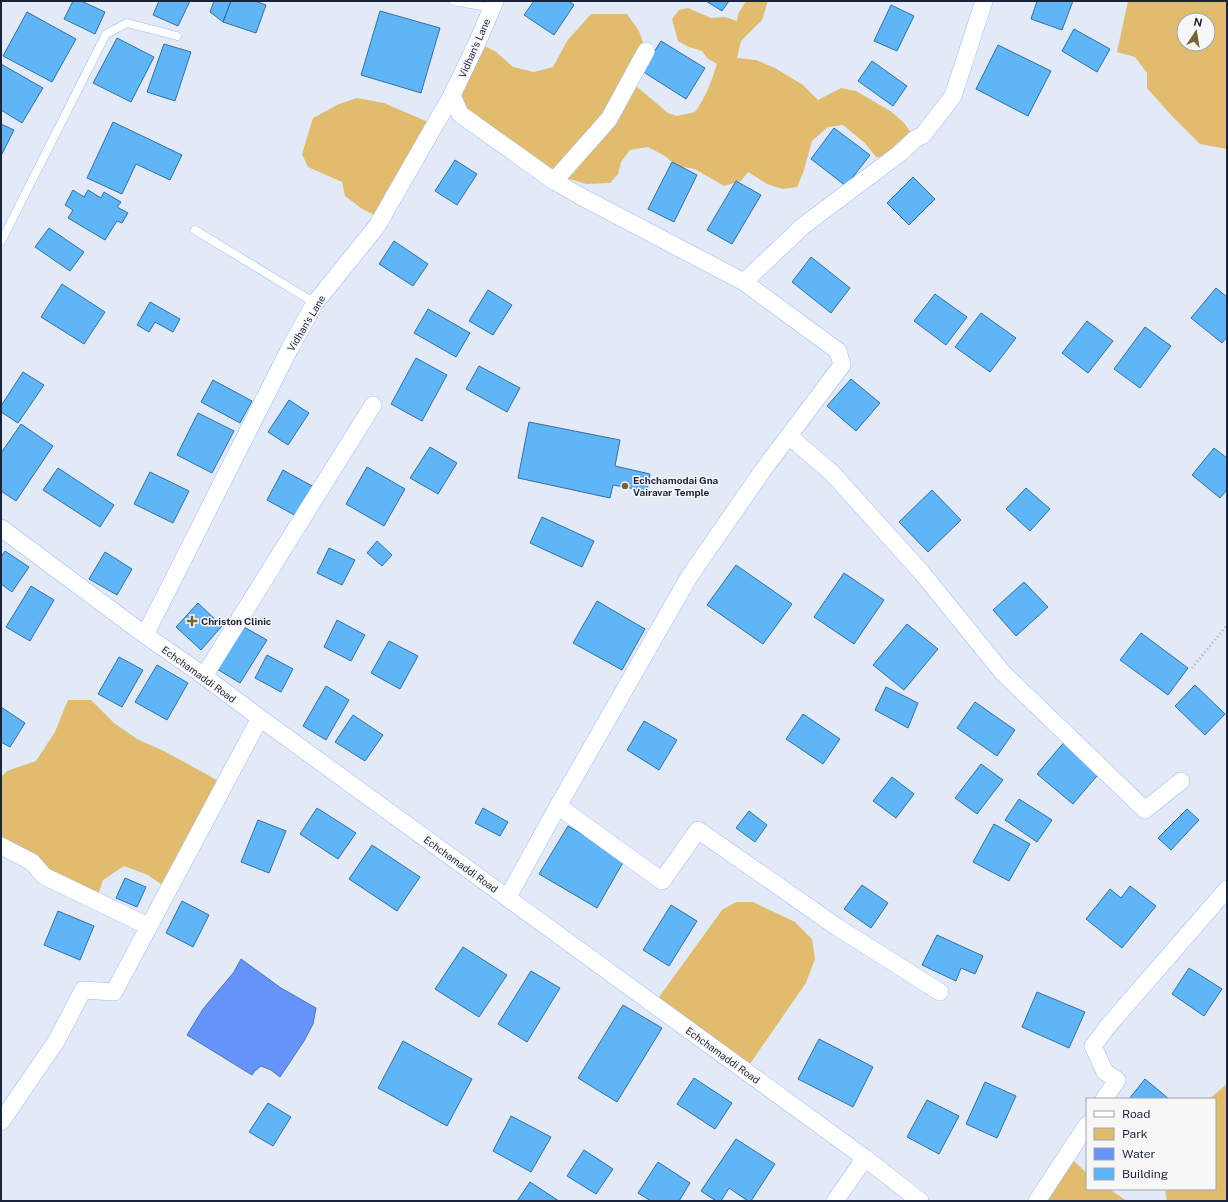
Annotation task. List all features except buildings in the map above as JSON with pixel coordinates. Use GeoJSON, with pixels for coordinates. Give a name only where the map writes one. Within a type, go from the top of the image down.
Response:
{"type":"FeatureCollection","features":[{"type":"Feature","properties":{"kind":"street"},"geometry":{"type":"LineString","coordinates":[[744,282],[803,226],[899,154],[915,139],[923,134],[953,96],[984,1]]}},
{"type":"Feature","properties":{"kind":"street","name":"Vidhan's Lane"},"geometry":{"type":"LineString","coordinates":[[145,635],[287,354],[316,303],[377,226],[452,95],[477,44],[493,4]]}},
{"type":"Feature","properties":{"kind":"street"},"geometry":{"type":"LineString","coordinates":[[554,181],[609,119],[646,51]]}},
{"type":"Feature","properties":{"kind":"street"},"geometry":{"type":"LineString","coordinates":[[452,95],[460,114],[554,181],[744,282],[838,351],[842,365],[763,470],[689,577],[558,806],[508,897]]}},
{"type":"Feature","properties":{"kind":"street"},"geometry":{"type":"LineString","coordinates":[[204,676],[373,405]]}},
{"type":"Feature","properties":{"kind":"street"},"geometry":{"type":"LineString","coordinates":[[789,436],[832,473],[922,573],[1003,673],[1145,810],[1181,781]]}},
{"type":"Feature","properties":{"kind":"street","name":"Echchamaddi Road"},"geometry":{"type":"LineString","coordinates":[[1,528],[145,635],[204,676],[865,1158],[920,1201]]}},
{"type":"Feature","properties":{"kind":"street"},"geometry":{"type":"LineString","coordinates":[[1,1122],[58,1040],[83,990],[114,992],[260,718]]}},
{"type":"Feature","properties":{"kind":"street"},"geometry":{"type":"LineString","coordinates":[[558,806],[662,881],[698,830],[837,927],[940,992]]}},
{"type":"Feature","properties":{"kind":"street"},"geometry":{"type":"LineString","coordinates":[[1,846],[32,862],[44,876],[148,926]]}},
{"type":"Feature","properties":{"kind":"street"},"geometry":{"type":"LineString","coordinates":[[1105,1098],[1117,1080],[1105,1072],[1093,1046],[1108,1026],[1227,889]]}},
{"type":"Feature","properties":{"kind":"street"},"geometry":{"type":"LineString","coordinates":[[1037,1201],[1086,1127]]}},
{"type":"Feature","properties":{"kind":"street"},"geometry":{"type":"LineString","coordinates":[[835,1201],[865,1158]]}},
{"type":"Feature","properties":{"kind":"lane"},"geometry":{"type":"LineString","coordinates":[[454,1],[493,4]]}},
{"type":"Feature","properties":{"kind":"lane"},"geometry":{"type":"LineString","coordinates":[[1,242],[106,34],[127,23],[177,36]]}},
{"type":"Feature","properties":{"kind":"lane"},"geometry":{"type":"LineString","coordinates":[[195,230],[316,303]]}},
{"type":"Feature","properties":{"kind":"path"},"geometry":{"type":"LineString","coordinates":[[1192,668],[1227,625]]}},
{"type":"Feature","properties":{"kind":"green space"},"geometry":{"type":"Polygon","coordinates":[[[746,1],[768,1],[762,20],[741,41],[737,58],[756,60],[775,68],[803,85],[818,100],[841,88],[856,91],[892,112],[905,124],[915,139],[887,157],[876,157],[865,143],[843,125],[828,127],[812,141],[803,173],[797,187],[783,189],[769,185],[748,172],[741,181],[724,186],[695,169],[677,166],[665,156],[648,147],[630,150],[621,162],[618,174],[610,183],[586,184],[570,179],[554,181],[460,114],[452,95],[477,43],[495,51],[513,67],[534,72],[553,67],[567,41],[591,14],[627,14],[639,31],[646,51],[636,86],[668,113],[677,116],[695,112],[705,95],[717,64],[707,58],[702,51],[689,47],[678,41],[672,19],[679,10],[688,8],[711,18],[725,17],[737,21],[738,14],[746,1]]]}},
{"type":"Feature","properties":{"kind":"green space"},"geometry":{"type":"Polygon","coordinates":[[[1128,1],[1227,1],[1227,149],[1200,144],[1171,115],[1147,88],[1147,73],[1135,57],[1117,52],[1128,1]]]}},
{"type":"Feature","properties":{"kind":"green space"},"geometry":{"type":"Polygon","coordinates":[[[357,98],[384,103],[435,125],[381,219],[361,208],[345,196],[342,182],[308,167],[302,154],[313,118],[339,104],[357,98]]]}},
{"type":"Feature","properties":{"kind":"green space"},"geometry":{"type":"Polygon","coordinates":[[[68,700],[91,700],[114,723],[137,739],[166,752],[224,784],[168,889],[148,875],[124,866],[103,880],[96,901],[1,846],[1,777],[7,771],[36,761],[55,732],[68,700]]]}},
{"type":"Feature","properties":{"kind":"green space"},"geometry":{"type":"Polygon","coordinates":[[[736,902],[753,902],[795,922],[812,939],[815,959],[806,983],[745,1071],[654,1004],[722,910],[736,902]]]}},
{"type":"Feature","properties":{"kind":"green space"},"geometry":{"type":"Polygon","coordinates":[[[1227,1084],[1227,1201],[1167,1201],[1165,1190],[1216,1190],[1216,1098],[1210,1098],[1227,1084]]]}},
{"type":"Feature","properties":{"kind":"green space"},"geometry":{"type":"Polygon","coordinates":[[[1067,1155],[1086,1172],[1086,1190],[1110,1190],[1127,1201],[1037,1201],[1067,1155]]]}},
{"type":"Feature","properties":{"kind":"water"},"geometry":{"type":"Polygon","coordinates":[[[241,959],[281,988],[316,1008],[313,1024],[304,1041],[280,1077],[271,1070],[261,1066],[252,1075],[187,1035],[203,1009],[234,972],[241,959]]]}},
{"type":"Feature","properties":{"kind":"place","name":"Echchamodai Gna Vairavar Temple"},"geometry":{"type":"Point","coordinates":[625,486]}},
{"type":"Feature","properties":{"kind":"place","name":"Christon Clinic"},"geometry":{"type":"Point","coordinates":[192,621]}}]}
